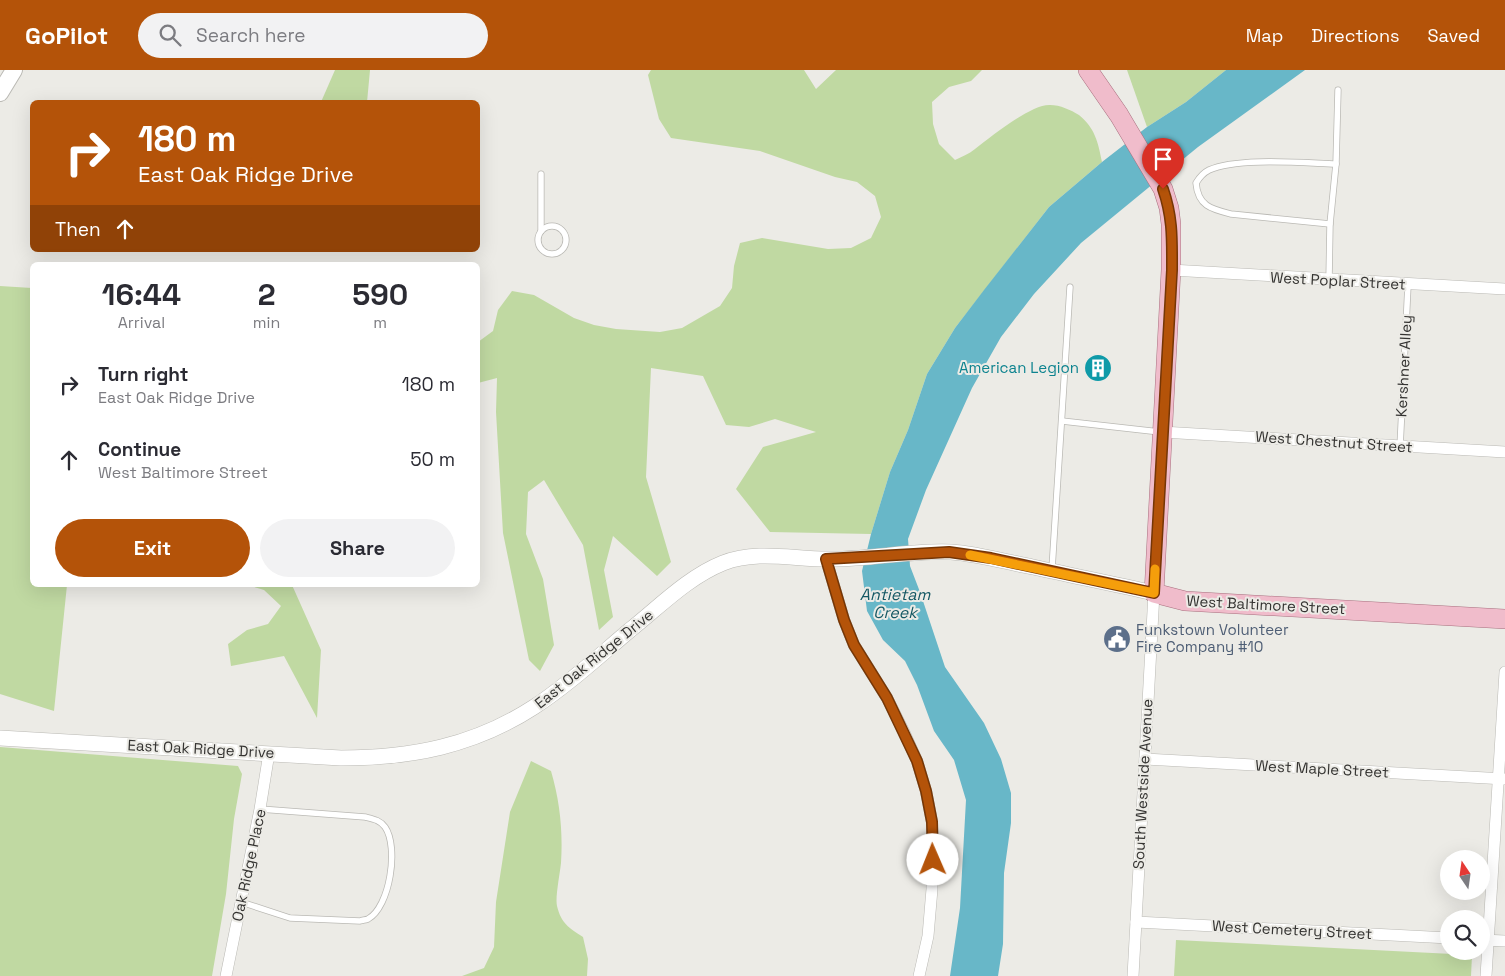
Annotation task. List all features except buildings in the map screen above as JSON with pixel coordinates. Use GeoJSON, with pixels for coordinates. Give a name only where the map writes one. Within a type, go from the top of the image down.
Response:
{"type":"FeatureCollection","features":[{"type":"Feature","properties":{"kind":"main road"},"geometry":{"type":"LineString","coordinates":[[0,93],[14,70]]}},
{"type":"Feature","properties":{"kind":"main road"},"geometry":{"type":"LineString","coordinates":[[1088,70],[1119,115],[1163,189],[1172,224],[1172,270],[1154,593]]}},
{"type":"Feature","properties":{"kind":"main road","name":"West Baltimore Street"},"geometry":{"type":"LineString","coordinates":[[1154,593],[1185,601],[1505,619]]}},
{"type":"Feature","properties":{"kind":"street","name":"West Poplar Street"},"geometry":{"type":"LineString","coordinates":[[1172,270],[1408,285],[1505,289]]}},
{"type":"Feature","properties":{"kind":"street","name":"West Chestnut Street"},"geometry":{"type":"LineString","coordinates":[[1162,432],[1505,452]]}},
{"type":"Feature","properties":{"kind":"street","name":"West Baltimore Street"},"geometry":{"type":"LineString","coordinates":[[912,554],[949,552],[968,554],[1154,593]]}},
{"type":"Feature","properties":{"kind":"street","name":"East Oak Ridge Drive"},"geometry":{"type":"LineString","coordinates":[[0,738],[340,758],[374,758],[438,749],[473,738],[535,707],[571,680],[679,589],[721,564],[740,557],[764,555],[833,559],[912,554]]}},
{"type":"Feature","properties":{"kind":"street"},"geometry":{"type":"LineString","coordinates":[[833,559],[844,620],[854,645],[887,698],[904,732],[917,761],[926,791],[932,822],[932,889],[928,936],[919,976]]}},
{"type":"Feature","properties":{"kind":"street","name":"South Westside Avenue"},"geometry":{"type":"LineString","coordinates":[[1132,976],[1154,593]]}},
{"type":"Feature","properties":{"kind":"street"},"geometry":{"type":"LineString","coordinates":[[1488,910],[1502,779],[1505,672]]}},
{"type":"Feature","properties":{"kind":"street","name":"Oak Ridge Place"},"geometry":{"type":"LineString","coordinates":[[226,976],[260,809],[269,753]]}},
{"type":"Feature","properties":{"kind":"street","name":"West Maple Street"},"geometry":{"type":"LineString","coordinates":[[1145,760],[1502,779]]}},
{"type":"Feature","properties":{"kind":"street","name":"West Cemetery Street"},"geometry":{"type":"LineString","coordinates":[[1136,922],[1440,938]]}},
{"type":"Feature","properties":{"kind":"street"},"geometry":{"type":"LineString","coordinates":[[1490,940],[1505,941]]}},
{"type":"Feature","properties":{"kind":"street"},"geometry":{"type":"LineString","coordinates":[[1486,960],[1486,976]]}},
{"type":"Feature","properties":{"kind":"lane"},"geometry":{"type":"LineString","coordinates":[[1329,280],[1330,224],[1336,164],[1338,90]]}},
{"type":"Feature","properties":{"kind":"lane"},"geometry":{"type":"LineString","coordinates":[[1330,224],[1231,214],[1217,210],[1200,200],[1196,183],[1201,175],[1209,170],[1244,163],[1336,164]]}},
{"type":"Feature","properties":{"kind":"lane"},"geometry":{"type":"LineString","coordinates":[[541,174],[541,231],[537,242],[542,252],[553,255],[563,250],[567,239],[562,229],[551,226],[541,231]]}},
{"type":"Feature","properties":{"kind":"lane","name":"Kershner Alley"},"geometry":{"type":"LineString","coordinates":[[1400,447],[1408,285]]}},
{"type":"Feature","properties":{"kind":"lane"},"geometry":{"type":"LineString","coordinates":[[1052,571],[1070,287]]}},
{"type":"Feature","properties":{"kind":"lane"},"geometry":{"type":"LineString","coordinates":[[1062,421],[1162,432]]}},
{"type":"Feature","properties":{"kind":"lane"},"geometry":{"type":"LineString","coordinates":[[240,902],[290,918],[369,919],[377,909],[387,890],[392,872],[391,840],[386,828],[378,820],[365,816],[260,809]]}},
{"type":"Feature","properties":{"kind":"green space"},"geometry":{"type":"Polygon","coordinates":[[[335,70],[370,70],[367,100],[322,100],[335,70]]]}},
{"type":"Feature","properties":{"kind":"green space"},"geometry":{"type":"Polygon","coordinates":[[[651,70],[804,70],[816,89],[836,70],[982,70],[971,81],[949,87],[932,102],[933,124],[939,144],[955,160],[973,151],[1022,115],[1042,106],[1050,105],[1058,106],[1079,115],[1089,125],[1095,136],[1102,162],[1049,207],[955,328],[927,374],[908,430],[890,472],[871,534],[770,532],[736,489],[763,447],[816,432],[775,419],[749,427],[726,425],[703,376],[651,368],[646,477],[671,562],[657,576],[613,536],[604,570],[613,617],[599,630],[583,545],[544,480],[528,492],[526,534],[543,579],[554,645],[540,671],[529,660],[503,533],[496,412],[497,378],[480,382],[480,341],[493,331],[498,310],[512,291],[534,295],[574,318],[594,325],[616,329],[660,332],[682,328],[720,306],[732,288],[734,266],[740,243],[762,238],[828,249],[851,248],[871,238],[881,217],[875,196],[857,182],[835,177],[760,151],[671,138],[659,119],[648,75],[651,70]]]}},
{"type":"Feature","properties":{"kind":"green space"},"geometry":{"type":"Polygon","coordinates":[[[1127,70],[1226,70],[1186,102],[1147,127],[1127,70]]]}},
{"type":"Feature","properties":{"kind":"green space"},"geometry":{"type":"Polygon","coordinates":[[[0,286],[30,288],[30,587],[67,587],[54,711],[0,694],[0,286]]]}},
{"type":"Feature","properties":{"kind":"green space"},"geometry":{"type":"Polygon","coordinates":[[[254,587],[293,587],[321,650],[317,718],[284,656],[231,666],[228,644],[247,630],[268,624],[281,606],[264,590],[254,587]]]}},
{"type":"Feature","properties":{"kind":"green space"},"geometry":{"type":"Polygon","coordinates":[[[0,747],[238,766],[242,774],[234,819],[226,894],[212,976],[0,976],[0,747]]]}},
{"type":"Feature","properties":{"kind":"green space"},"geometry":{"type":"Polygon","coordinates":[[[531,761],[551,771],[559,805],[562,839],[557,906],[566,924],[583,937],[588,959],[587,976],[462,976],[484,968],[494,947],[496,902],[510,812],[531,761]]]}},
{"type":"Feature","properties":{"kind":"green space"},"geometry":{"type":"Polygon","coordinates":[[[1176,940],[1440,953],[1440,960],[1472,960],[1471,976],[1174,976],[1176,940]]]}},
{"type":"Feature","properties":{"kind":"water","name":"Antietam Creek"},"geometry":{"type":"Polygon","coordinates":[[[1226,70],[1305,70],[1198,147],[1081,243],[1034,294],[1001,337],[972,388],[926,490],[908,539],[910,566],[945,667],[984,723],[1001,759],[1011,793],[1011,823],[1004,873],[1003,944],[998,976],[950,976],[960,908],[966,800],[954,760],[934,731],[917,685],[905,661],[883,640],[867,611],[862,571],[871,534],[890,472],[908,430],[927,374],[955,328],[984,290],[1049,207],[1147,127],[1186,102],[1226,70]]]}},
{"type":"Feature","properties":{"kind":"slow traffic"},"geometry":{"type":"LineString","coordinates":[[970,555],[1154,593],[1155,569]]}},
{"type":"Feature","properties":{"kind":"place","name":"American Legion"},"geometry":{"type":"Point","coordinates":[1098,368]}},
{"type":"Feature","properties":{"kind":"place","name":"Funkstown Volunteer Fire Company #10"},"geometry":{"type":"Point","coordinates":[1117,639]}},
{"type":"Feature","properties":{"kind":"route"},"geometry":{"type":"LineString","coordinates":[[933,860],[932,822],[926,791],[917,761],[887,698],[854,645],[835,594],[826,559],[949,552],[991,558],[1154,593],[1172,270],[1172,224],[1163,189]]}}]}
